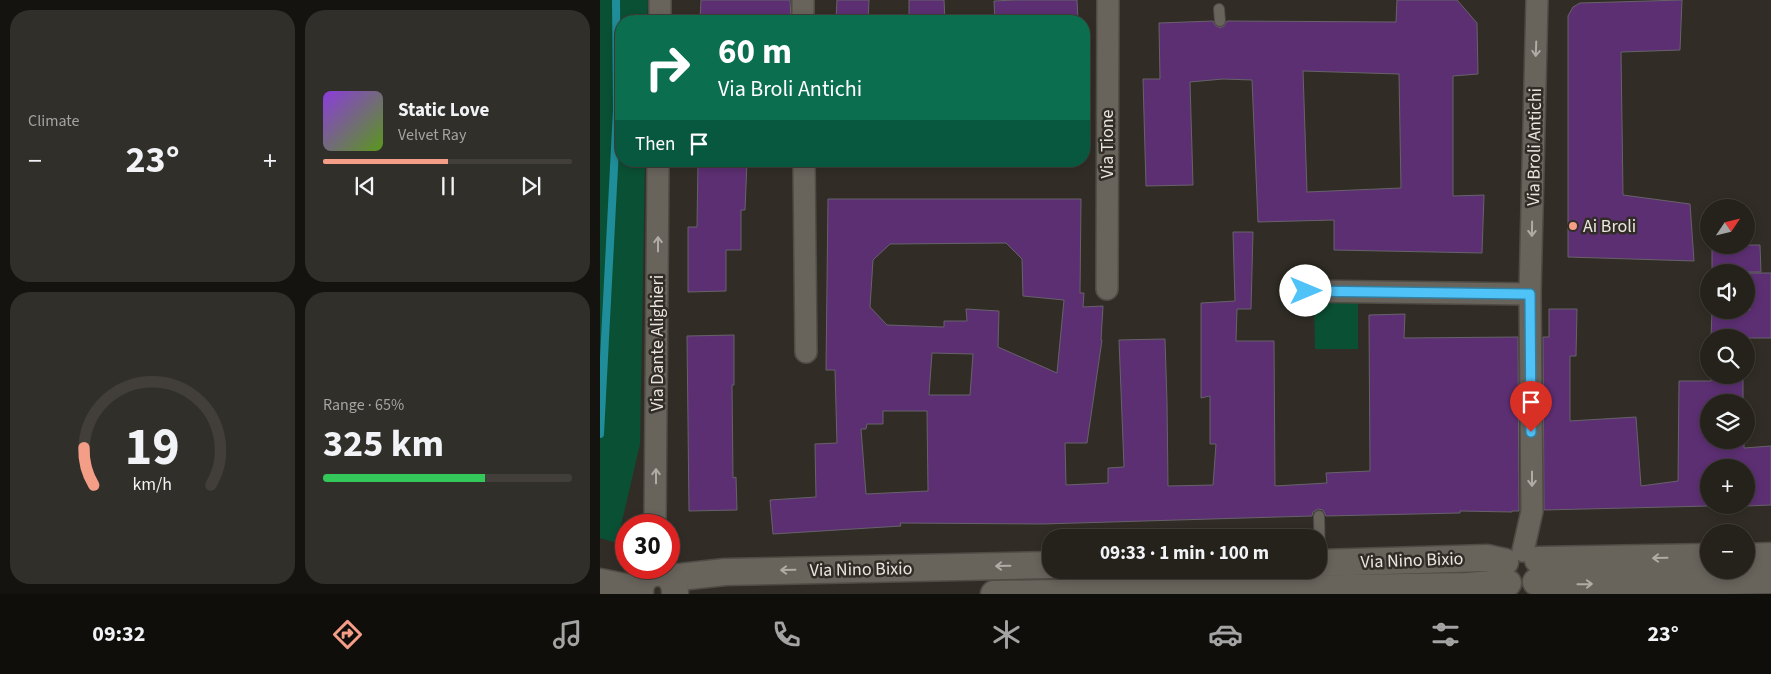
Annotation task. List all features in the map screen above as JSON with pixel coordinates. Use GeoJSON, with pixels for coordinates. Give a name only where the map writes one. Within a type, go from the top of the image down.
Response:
{"type":"FeatureCollection","features":[{"type":"Feature","properties":{"kind":"street"},"geometry":{"type":"LineString","coordinates":[[660,0],[660,15]]}},
{"type":"Feature","properties":{"kind":"street"},"geometry":{"type":"LineString","coordinates":[[803,0],[803,15]]}},
{"type":"Feature","properties":{"kind":"street","name":"Via Tione"},"geometry":{"type":"LineString","coordinates":[[1107,289],[1108,0]]}},
{"type":"Feature","properties":{"kind":"street","name":"Via Broli Antichi"},"geometry":{"type":"LineString","coordinates":[[1522,574],[1532,512],[1530,294],[1537,0]]}},
{"type":"Feature","properties":{"kind":"street","name":"Via Dante Alighieri"},"geometry":{"type":"LineString","coordinates":[[656,514],[658,167]]}},
{"type":"Feature","properties":{"kind":"street"},"geometry":{"type":"LineString","coordinates":[[804,167],[806,352]]}},
{"type":"Feature","properties":{"kind":"street"},"geometry":{"type":"LineString","coordinates":[[1306,291],[1530,294]]}},
{"type":"Feature","properties":{"kind":"street"},"geometry":{"type":"LineString","coordinates":[[1755,557],[1771,556]]}},
{"type":"Feature","properties":{"kind":"street","name":"Via Nino Bixio"},"geometry":{"type":"LineString","coordinates":[[1327,563],[1487,558],[1522,574],[1553,585],[1771,580]]}},
{"type":"Feature","properties":{"kind":"street","name":"Via Nino Bixio"},"geometry":{"type":"LineString","coordinates":[[994,594],[1467,586],[1522,574],[1700,559]]}},
{"type":"Feature","properties":{"kind":"street","name":"Via Nino Bixio"},"geometry":{"type":"LineString","coordinates":[[600,582],[656,583],[725,572],[1042,565]]}},
{"type":"Feature","properties":{"kind":"lane"},"geometry":{"type":"LineString","coordinates":[[1220,9],[1220,21]]}},
{"type":"Feature","properties":{"kind":"lane"},"geometry":{"type":"LineString","coordinates":[[1319,516],[1319,529]]}},
{"type":"Feature","properties":{"kind":"green space"},"geometry":{"type":"Polygon","coordinates":[[[600,0],[648,0],[647,15],[615,15],[615,167],[645,167],[640,444],[624,514],[615,514],[615,542],[600,538],[600,0]]]}},
{"type":"Feature","properties":{"kind":"green space"},"geometry":{"type":"Polygon","coordinates":[[[1358,301],[1358,349],[1315,349],[1314,302],[1358,301]]]}},
{"type":"Feature","properties":{"kind":"building"},"geometry":{"type":"Polygon","coordinates":[[[701,0],[790,0],[791,15],[700,15],[701,0]]]}},
{"type":"Feature","properties":{"kind":"building"},"geometry":{"type":"Polygon","coordinates":[[[837,0],[869,0],[868,15],[836,15],[837,0]]]}},
{"type":"Feature","properties":{"kind":"building"},"geometry":{"type":"Polygon","coordinates":[[[909,0],[944,0],[945,15],[909,15],[909,0]]]}},
{"type":"Feature","properties":{"kind":"building"},"geometry":{"type":"Polygon","coordinates":[[[1077,0],[1078,15],[995,15],[994,1],[1077,0]]]}},
{"type":"Feature","properties":{"kind":"building"},"geometry":{"type":"Polygon","coordinates":[[[1397,0],[1457,0],[1477,23],[1478,74],[1453,76],[1453,196],[1484,195],[1482,253],[1334,250],[1334,220],[1258,222],[1252,80],[1223,79],[1190,82],[1193,185],[1146,186],[1143,79],[1160,79],[1159,23],[1213,21],[1220,28],[1227,21],[1396,22],[1397,0]],[[1303,71],[1307,192],[1401,188],[1399,74],[1303,71]]]}},
{"type":"Feature","properties":{"kind":"building"},"geometry":{"type":"Polygon","coordinates":[[[1682,0],[1680,50],[1621,52],[1623,195],[1690,204],[1694,261],[1568,257],[1568,16],[1573,7],[1580,3],[1682,0]]]}},
{"type":"Feature","properties":{"kind":"building"},"geometry":{"type":"Polygon","coordinates":[[[698,167],[747,167],[745,210],[741,210],[741,250],[726,250],[726,291],[688,292],[688,227],[697,227],[698,167]]]}},
{"type":"Feature","properties":{"kind":"building"},"geometry":{"type":"Polygon","coordinates":[[[828,199],[1081,199],[1080,293],[1084,293],[1083,307],[1103,306],[1102,340],[1087,443],[1065,443],[1066,485],[1108,483],[1108,468],[1124,467],[1119,340],[1165,339],[1168,486],[1213,485],[1216,444],[1210,444],[1210,396],[1201,398],[1201,303],[1235,301],[1233,232],[1253,232],[1251,309],[1237,309],[1236,341],[1274,341],[1275,486],[1327,483],[1326,473],[1370,471],[1369,315],[1405,314],[1404,338],[1518,337],[1519,511],[1460,511],[1460,513],[1326,516],[1323,510],[1318,509],[1313,512],[1312,516],[1043,524],[900,523],[901,526],[773,534],[770,500],[816,497],[815,444],[837,443],[835,370],[826,370],[828,199]],[[1006,243],[890,244],[873,260],[870,307],[887,325],[944,327],[944,321],[967,321],[966,309],[999,311],[998,347],[1057,373],[1064,300],[1023,296],[1022,259],[1006,243]],[[932,353],[929,395],[970,395],[973,354],[932,353]],[[883,411],[883,424],[867,424],[866,429],[861,429],[866,494],[928,491],[927,411],[883,411]]]}},
{"type":"Feature","properties":{"kind":"building"},"geometry":{"type":"Polygon","coordinates":[[[1755,245],[1760,245],[1761,272],[1755,272],[1755,264],[1712,264],[1712,254],[1755,254],[1755,245]]]}},
{"type":"Feature","properties":{"kind":"building"},"geometry":{"type":"Polygon","coordinates":[[[1755,273],[1771,273],[1771,338],[1755,338],[1755,329],[1711,329],[1712,319],[1755,319],[1755,273]]]}},
{"type":"Feature","properties":{"kind":"building"},"geometry":{"type":"Polygon","coordinates":[[[1549,309],[1577,309],[1576,356],[1570,356],[1570,421],[1636,417],[1641,486],[1678,481],[1679,381],[1700,381],[1700,384],[1743,384],[1743,394],[1700,394],[1700,449],[1755,449],[1755,447],[1771,446],[1771,505],[1755,506],[1755,459],[1700,459],[1700,506],[1544,510],[1543,337],[1549,337],[1549,309]]]}},
{"type":"Feature","properties":{"kind":"building"},"geometry":{"type":"Polygon","coordinates":[[[734,335],[734,385],[732,385],[733,478],[736,477],[737,510],[689,511],[687,336],[734,335]]]}},
{"type":"Feature","properties":{"kind":"waterway"},"geometry":{"type":"LineString","coordinates":[[616,0],[616,15]]}},
{"type":"Feature","properties":{"kind":"waterway"},"geometry":{"type":"LineString","coordinates":[[600,434],[615,148]]}},
{"type":"Feature","properties":{"kind":"place","name":"Ai Broli"},"geometry":{"type":"Point","coordinates":[1573,226]}},
{"type":"Feature","properties":{"kind":"route"},"geometry":{"type":"LineString","coordinates":[[1306,291],[1530,294],[1531,432]]}}]}
